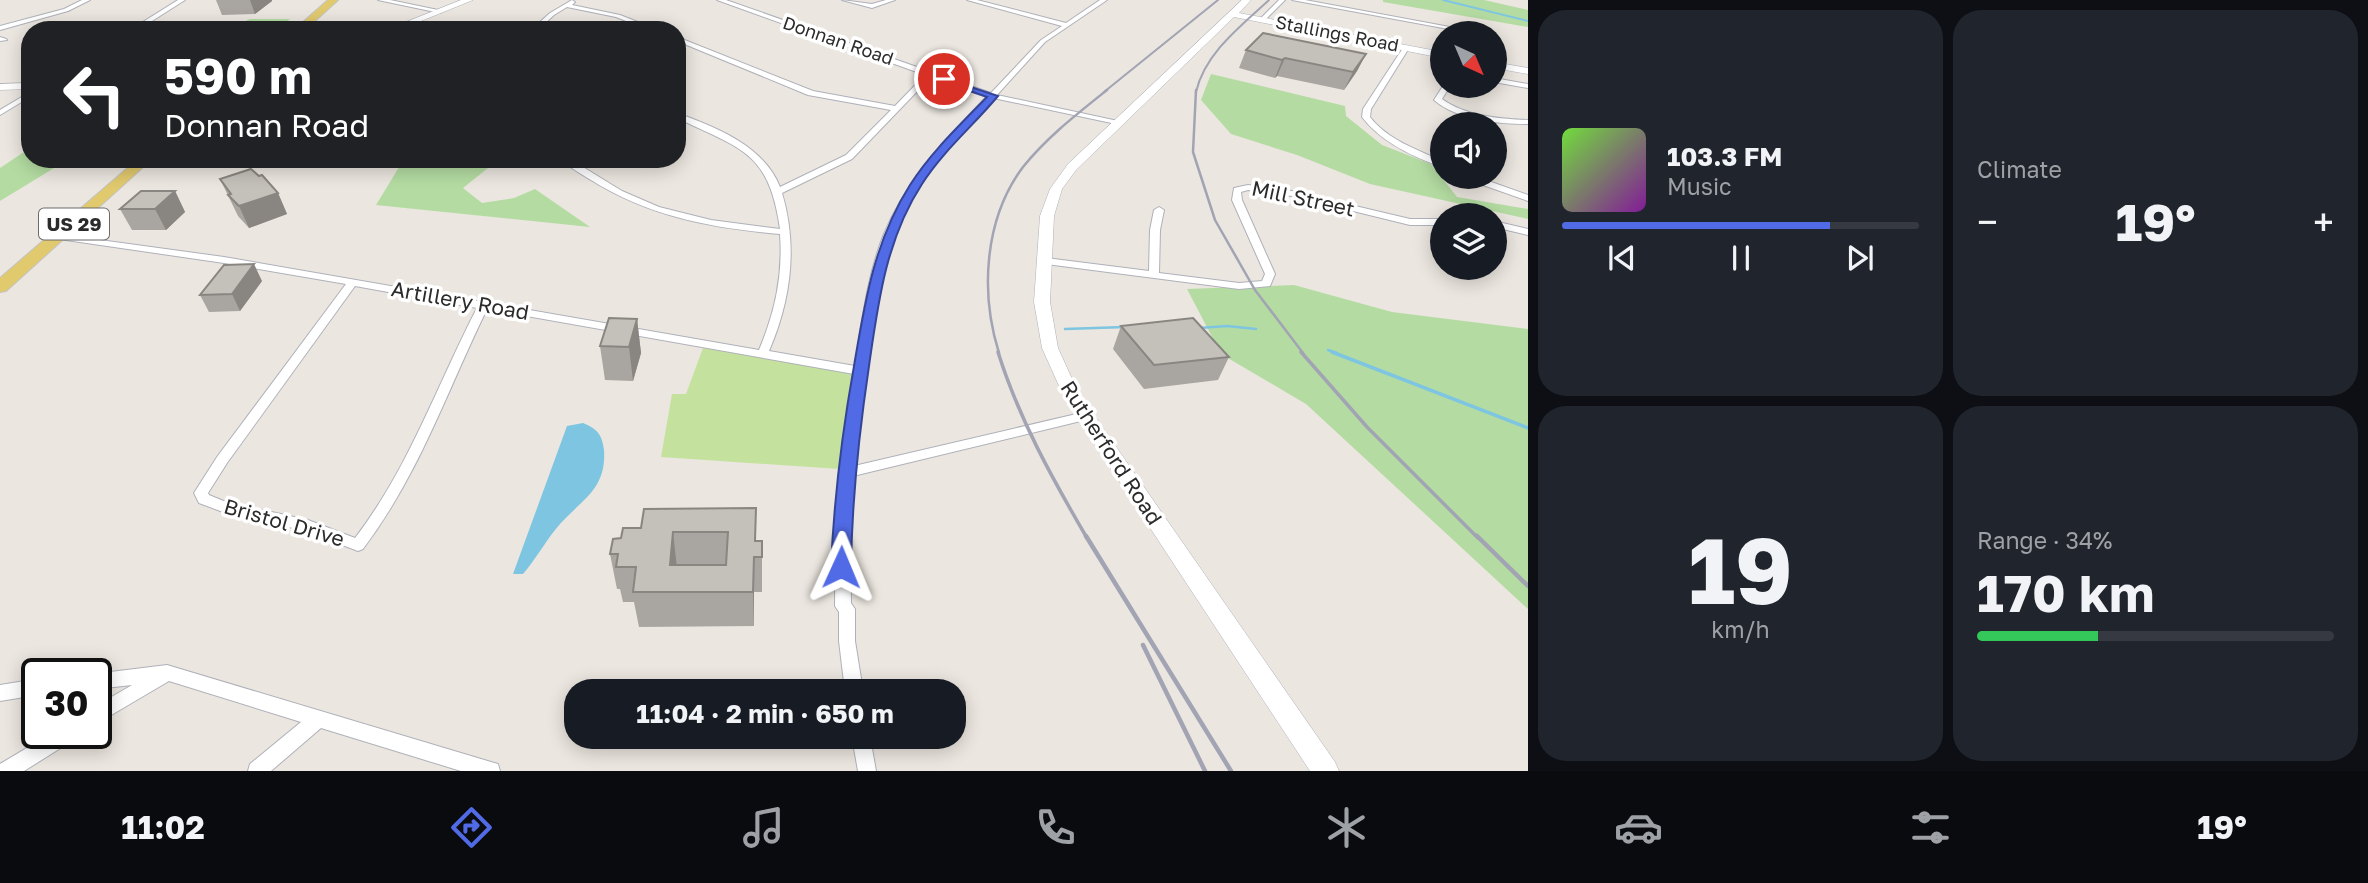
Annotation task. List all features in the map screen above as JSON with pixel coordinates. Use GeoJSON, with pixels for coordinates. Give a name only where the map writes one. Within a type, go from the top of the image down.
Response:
{"type":"FeatureCollection","features":[{"type":"Feature","properties":{"kind":"main road"},"geometry":{"type":"LineString","coordinates":[[309,21],[333,0]]}},
{"type":"Feature","properties":{"kind":"main road","name":"US 29"},"geometry":{"type":"LineString","coordinates":[[0,287],[136,168]]}},
{"type":"Feature","properties":{"kind":"street"},"geometry":{"type":"LineString","coordinates":[[28,21],[66,10],[87,0]]}},
{"type":"Feature","properties":{"kind":"street"},"geometry":{"type":"LineString","coordinates":[[148,21],[182,0]]}},
{"type":"Feature","properties":{"kind":"street"},"geometry":{"type":"LineString","coordinates":[[381,0],[440,11]]}},
{"type":"Feature","properties":{"kind":"street"},"geometry":{"type":"LineString","coordinates":[[414,21],[469,0]]}},
{"type":"Feature","properties":{"kind":"street"},"geometry":{"type":"LineString","coordinates":[[545,21],[576,0]]}},
{"type":"Feature","properties":{"kind":"street","name":"Donnan Road"},"geometry":{"type":"LineString","coordinates":[[720,0],[993,96],[1118,122]]}},
{"type":"Feature","properties":{"kind":"street"},"geometry":{"type":"LineString","coordinates":[[845,0],[869,6],[892,0]]}},
{"type":"Feature","properties":{"kind":"street"},"geometry":{"type":"LineString","coordinates":[[970,0],[1066,25]]}},
{"type":"Feature","properties":{"kind":"street"},"geometry":{"type":"LineString","coordinates":[[852,679],[841,567],[846,473],[860,371],[880,260],[896,220],[915,186],[942,149],[1036,47],[1104,0]]}},
{"type":"Feature","properties":{"kind":"street","name":"Rutherford Road"},"geometry":{"type":"LineString","coordinates":[[1247,0],[1072,167],[1056,189],[1047,216],[1042,302],[1046,332],[1057,366],[1085,416],[1326,771]]}},
{"type":"Feature","properties":{"kind":"street"},"geometry":{"type":"LineString","coordinates":[[1262,20],[1282,0]]}},
{"type":"Feature","properties":{"kind":"street"},"geometry":{"type":"LineString","coordinates":[[1295,0],[1430,24]]}},
{"type":"Feature","properties":{"kind":"street"},"geometry":{"type":"LineString","coordinates":[[565,5],[631,21]]}},
{"type":"Feature","properties":{"kind":"street","name":"Stallings Road"},"geometry":{"type":"LineString","coordinates":[[1233,14],[1430,53]]}},
{"type":"Feature","properties":{"kind":"street"},"geometry":{"type":"LineString","coordinates":[[0,29],[21,23]]}},
{"type":"Feature","properties":{"kind":"street"},"geometry":{"type":"LineString","coordinates":[[686,43],[811,93],[895,108]]}},
{"type":"Feature","properties":{"kind":"street"},"geometry":{"type":"LineString","coordinates":[[1406,48],[1367,108],[1366,117],[1372,126],[1386,136],[1430,158]]}},
{"type":"Feature","properties":{"kind":"street"},"geometry":{"type":"LineString","coordinates":[[1507,67],[1528,71]]}},
{"type":"Feature","properties":{"kind":"street"},"geometry":{"type":"LineString","coordinates":[[778,191],[849,157],[930,74]]}},
{"type":"Feature","properties":{"kind":"street"},"geometry":{"type":"LineString","coordinates":[[1507,82],[1528,86]]}},
{"type":"Feature","properties":{"kind":"street"},"geometry":{"type":"LineString","coordinates":[[0,86],[21,86]]}},
{"type":"Feature","properties":{"kind":"street"},"geometry":{"type":"LineString","coordinates":[[1439,98],[1438,100],[1447,106],[1505,120],[1528,122]]}},
{"type":"Feature","properties":{"kind":"street"},"geometry":{"type":"LineString","coordinates":[[0,113],[21,100]]}},
{"type":"Feature","properties":{"kind":"street"},"geometry":{"type":"LineString","coordinates":[[686,121],[754,156],[767,170],[778,191],[788,256],[786,282],[779,313],[763,353]]}},
{"type":"Feature","properties":{"kind":"street"},"geometry":{"type":"LineString","coordinates":[[579,168],[626,196],[656,209],[708,223],[785,232]]}},
{"type":"Feature","properties":{"kind":"street","name":"Mill Street"},"geometry":{"type":"LineString","coordinates":[[1046,261],[1239,286],[1263,285],[1269,282],[1270,274],[1237,200],[1237,190],[1240,187],[1275,190],[1412,223],[1430,222]]}},
{"type":"Feature","properties":{"kind":"street"},"geometry":{"type":"LineString","coordinates":[[1503,189],[1528,198]]}},
{"type":"Feature","properties":{"kind":"street"},"geometry":{"type":"LineString","coordinates":[[1154,276],[1155,230],[1159,209]]}},
{"type":"Feature","properties":{"kind":"street"},"geometry":{"type":"LineString","coordinates":[[1507,228],[1528,232]]}},
{"type":"Feature","properties":{"kind":"street","name":"Artillery Road"},"geometry":{"type":"LineString","coordinates":[[59,236],[159,250],[860,371]]}},
{"type":"Feature","properties":{"kind":"street","name":"Bristol Drive"},"geometry":{"type":"LineString","coordinates":[[352,283],[222,460],[201,493],[204,499],[223,507],[308,526],[358,545],[383,514],[416,455],[433,421],[455,362],[484,305]]}},
{"type":"Feature","properties":{"kind":"street"},"geometry":{"type":"LineString","coordinates":[[846,473],[1085,416]]}},
{"type":"Feature","properties":{"kind":"street"},"geometry":{"type":"LineString","coordinates":[[112,679],[167,673],[491,771]]}},
{"type":"Feature","properties":{"kind":"street"},"geometry":{"type":"LineString","coordinates":[[112,706],[167,673]]}},
{"type":"Feature","properties":{"kind":"street"},"geometry":{"type":"LineString","coordinates":[[0,692],[21,690]]}},
{"type":"Feature","properties":{"kind":"street"},"geometry":{"type":"LineString","coordinates":[[257,771],[317,720]]}},
{"type":"Feature","properties":{"kind":"street"},"geometry":{"type":"LineString","coordinates":[[7,771],[43,749]]}},
{"type":"Feature","properties":{"kind":"street"},"geometry":{"type":"LineString","coordinates":[[863,749],[867,771]]}},
{"type":"Feature","properties":{"kind":"green space"},"geometry":{"type":"Polygon","coordinates":[[[1484,0],[1528,10],[1528,27],[1507,23],[1507,21],[1383,2],[1484,0]]]}},
{"type":"Feature","properties":{"kind":"green space"},"geometry":{"type":"Polygon","coordinates":[[[250,19],[290,19],[288,21],[245,21],[250,19]]]}},
{"type":"Feature","properties":{"kind":"green space"},"geometry":{"type":"Polygon","coordinates":[[[1211,74],[1345,106],[1346,116],[1382,145],[1430,164],[1430,189],[1451,189],[1457,197],[1492,203],[1456,203],[1370,184],[1297,155],[1231,134],[1201,100],[1211,74]]]}},
{"type":"Feature","properties":{"kind":"green space"},"geometry":{"type":"Polygon","coordinates":[[[21,154],[21,168],[54,168],[0,201],[0,168],[21,154]]]}},
{"type":"Feature","properties":{"kind":"green space"},"geometry":{"type":"Polygon","coordinates":[[[399,168],[488,168],[463,188],[482,203],[514,198],[535,189],[590,227],[376,205],[399,168]]]}},
{"type":"Feature","properties":{"kind":"green space"},"geometry":{"type":"Polygon","coordinates":[[[1507,205],[1528,209],[1528,219],[1507,214],[1507,205]]]}},
{"type":"Feature","properties":{"kind":"green space"},"geometry":{"type":"Polygon","coordinates":[[[1294,285],[1392,312],[1528,329],[1528,609],[1306,404],[1221,354],[1187,289],[1294,285]]]}},
{"type":"Feature","properties":{"kind":"green space"},"geometry":{"type":"Polygon","coordinates":[[[703,348],[851,366],[852,392],[840,469],[661,457],[672,394],[686,394],[703,348]]]}},
{"type":"Feature","properties":{"kind":"water"},"geometry":{"type":"Polygon","coordinates":[[[583,423],[596,430],[602,440],[604,464],[601,476],[589,495],[555,530],[523,574],[513,574],[567,426],[583,423]]]}},
{"type":"Feature","properties":{"kind":"building"},"geometry":{"type":"Polygon","coordinates":[[[1263,33],[1366,54],[1353,72],[1285,58],[1282,60],[1246,50],[1263,33]]]}},
{"type":"Feature","properties":{"kind":"building"},"geometry":{"type":"Polygon","coordinates":[[[251,169],[259,176],[262,175],[278,193],[239,206],[228,195],[231,194],[220,179],[251,169]]]}},
{"type":"Feature","properties":{"kind":"building"},"geometry":{"type":"Polygon","coordinates":[[[141,191],[175,191],[155,209],[120,209],[141,191]]]}},
{"type":"Feature","properties":{"kind":"building"},"geometry":{"type":"Polygon","coordinates":[[[254,264],[232,294],[200,295],[224,265],[254,264]]]}},
{"type":"Feature","properties":{"kind":"building"},"geometry":{"type":"Polygon","coordinates":[[[609,318],[637,319],[629,347],[600,346],[609,318]]]}},
{"type":"Feature","properties":{"kind":"building"},"geometry":{"type":"Polygon","coordinates":[[[1193,318],[1229,357],[1154,365],[1121,326],[1193,318]]]}},
{"type":"Feature","properties":{"kind":"building"},"geometry":{"type":"Polygon","coordinates":[[[756,508],[755,541],[762,541],[762,557],[754,557],[753,592],[633,592],[636,567],[616,567],[618,554],[610,554],[613,539],[621,538],[623,528],[641,528],[644,509],[756,508]],[[673,532],[670,565],[726,565],[728,532],[673,532]]]}},
{"type":"Feature","properties":{"kind":"waterway"},"geometry":{"type":"LineString","coordinates":[[1443,0],[1528,21]]}},
{"type":"Feature","properties":{"kind":"waterway"},"geometry":{"type":"LineString","coordinates":[[1199,328],[1227,326],[1256,329]]}},
{"type":"Feature","properties":{"kind":"waterway"},"geometry":{"type":"LineString","coordinates":[[1065,329],[1125,327]]}},
{"type":"Feature","properties":{"kind":"waterway"},"geometry":{"type":"LineString","coordinates":[[1328,350],[1337,353]]}},
{"type":"Feature","properties":{"kind":"waterway"},"geometry":{"type":"LineString","coordinates":[[1332,352],[1528,428]]}},
{"type":"Feature","properties":{"kind":"railway"},"geometry":{"type":"LineString","coordinates":[[1104,92],[1218,0]]}},
{"type":"Feature","properties":{"kind":"railway"},"geometry":{"type":"LineString","coordinates":[[1196,92],[1207,65],[1225,41],[1269,0]]}},
{"type":"Feature","properties":{"kind":"railway"},"geometry":{"type":"LineString","coordinates":[[999,353],[989,306],[988,281],[993,233],[1000,210],[1010,187],[1032,156],[1107,90]]}},
{"type":"Feature","properties":{"kind":"railway"},"geometry":{"type":"LineString","coordinates":[[1196,90],[1193,152],[1215,220],[1255,290],[1303,353]]}},
{"type":"Feature","properties":{"kind":"railway"},"geometry":{"type":"LineString","coordinates":[[998,352],[1026,424],[1087,538]]}},
{"type":"Feature","properties":{"kind":"railway"},"geometry":{"type":"LineString","coordinates":[[1301,352],[1367,427],[1478,538]]}},
{"type":"Feature","properties":{"kind":"railway"},"geometry":{"type":"LineString","coordinates":[[1086,536],[1231,771]]}},
{"type":"Feature","properties":{"kind":"railway"},"geometry":{"type":"LineString","coordinates":[[1477,536],[1528,586]]}},
{"type":"Feature","properties":{"kind":"railway"},"geometry":{"type":"LineString","coordinates":[[1143,645],[1205,771]]}},
{"type":"Feature","properties":{"kind":"route"},"geometry":{"type":"LineString","coordinates":[[841,567],[843,501],[850,439],[873,290],[883,250],[915,186],[942,149],[993,96],[944,79]]}}]}
